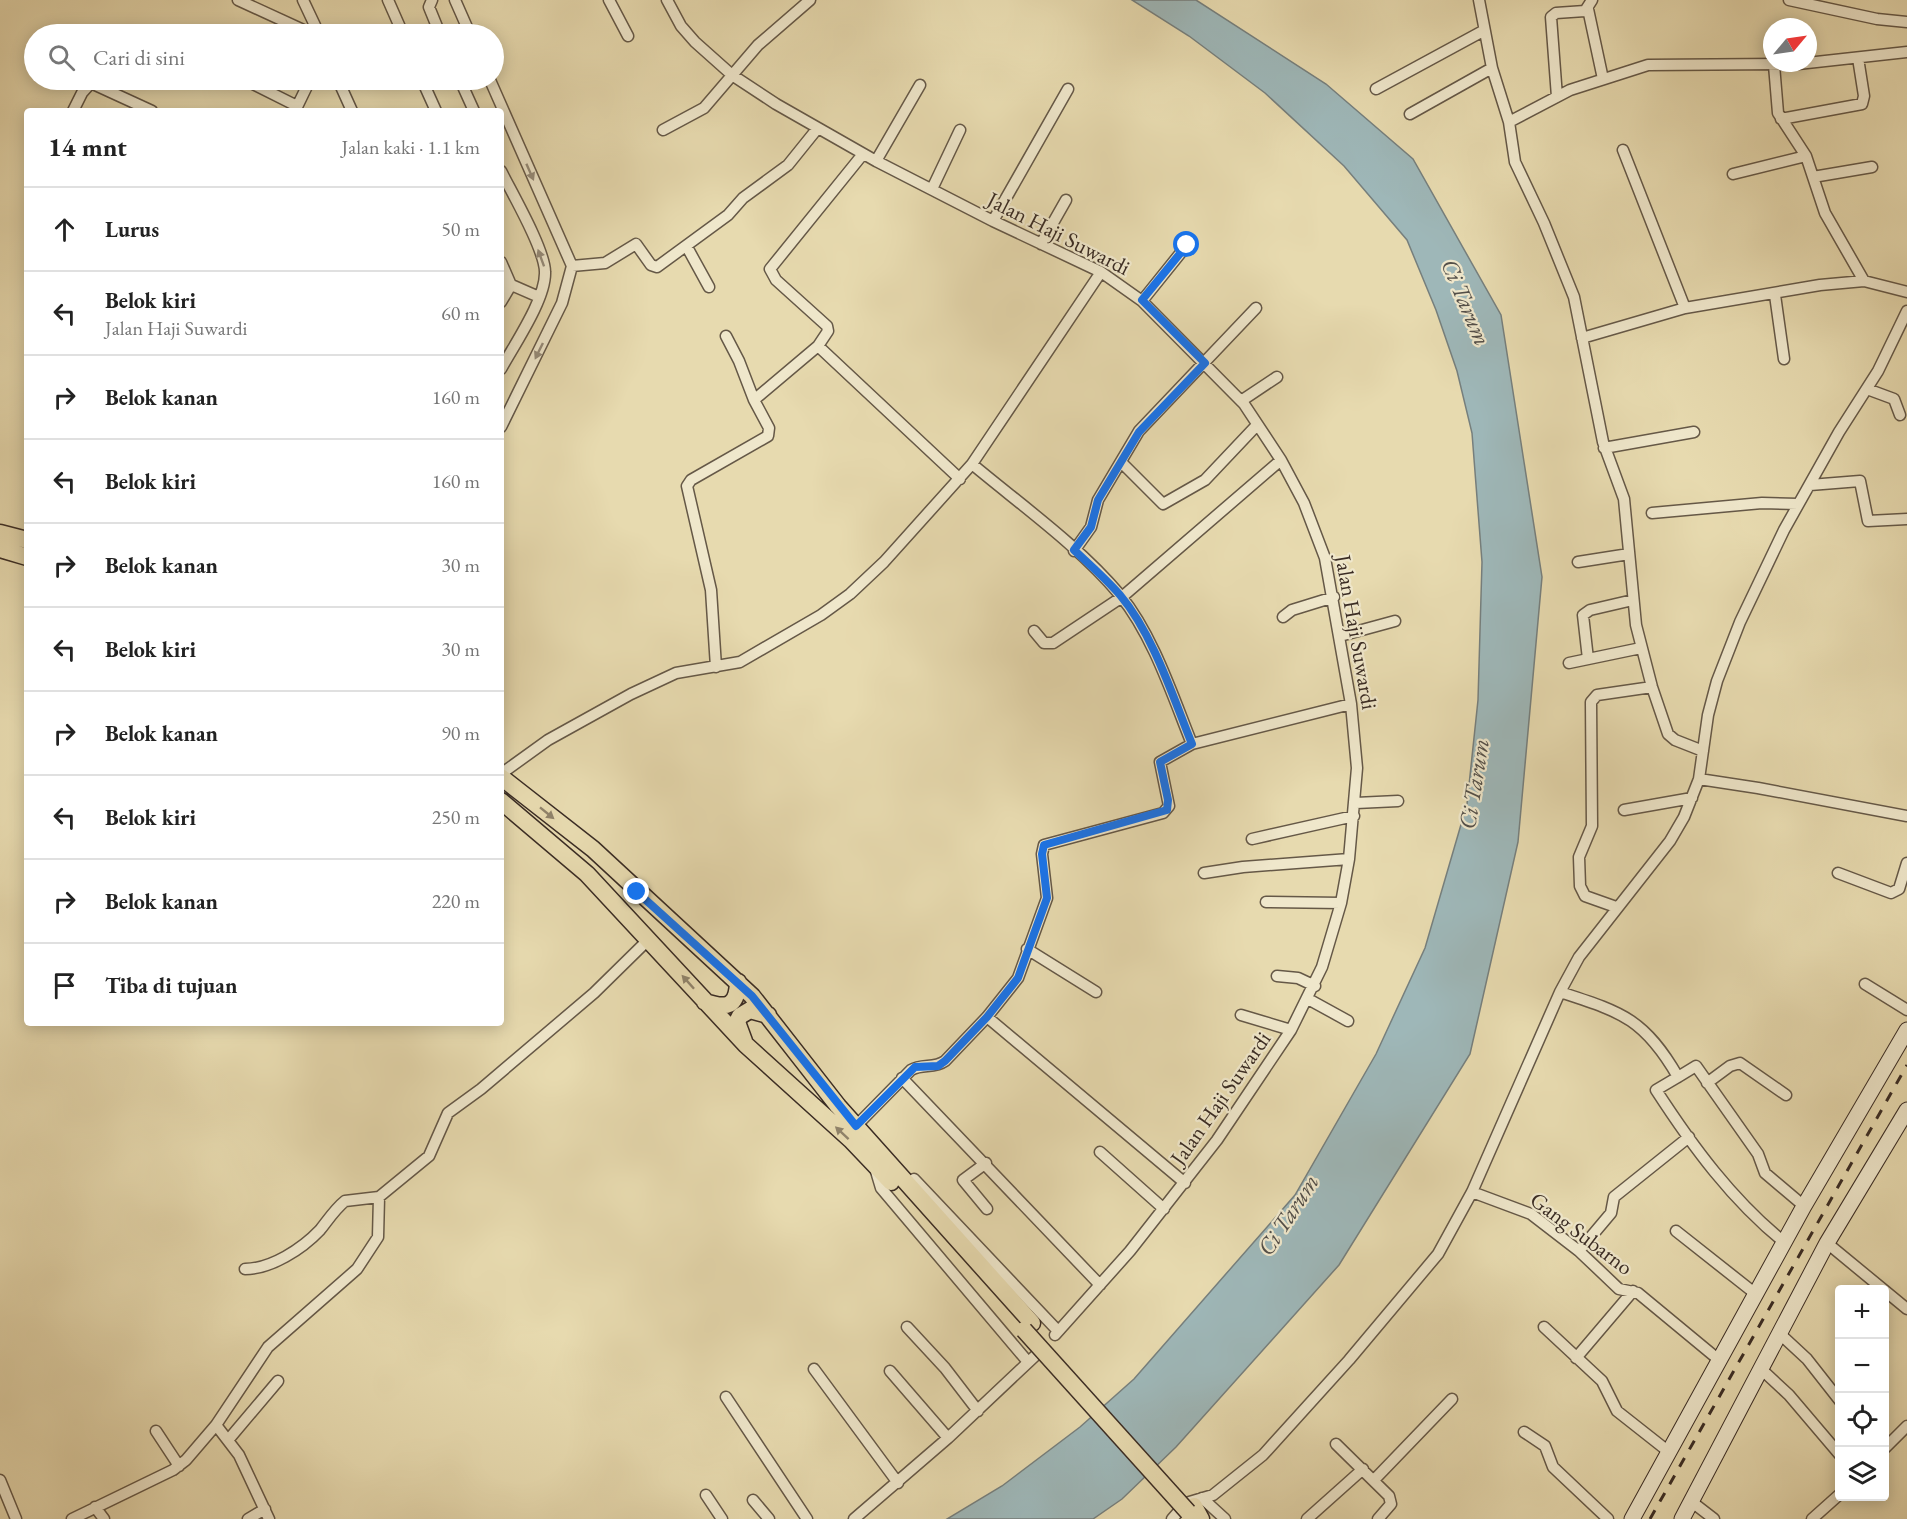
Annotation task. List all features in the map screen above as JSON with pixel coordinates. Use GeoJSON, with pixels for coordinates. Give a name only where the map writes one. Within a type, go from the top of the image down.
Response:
{"type":"FeatureCollection","features":[{"type":"Feature","properties":{"kind":"main road"},"geometry":{"type":"LineString","coordinates":[[0,533],[24,539]]}},
{"type":"Feature","properties":{"kind":"main road"},"geometry":{"type":"LineString","coordinates":[[0,549],[24,556]]}},
{"type":"Feature","properties":{"kind":"main road"},"geometry":{"type":"LineString","coordinates":[[504,775],[593,849],[738,982],[770,1016],[827,1093],[859,1123],[1028,1327]]}},
{"type":"Feature","properties":{"kind":"main road"},"geometry":{"type":"LineString","coordinates":[[504,804],[587,874],[746,1045],[874,1164],[1199,1508]]}},
{"type":"Feature","properties":{"kind":"main road"},"geometry":{"type":"LineString","coordinates":[[705,1002],[718,1006],[732,1002],[736,997],[738,982]]}},
{"type":"Feature","properties":{"kind":"main road"},"geometry":{"type":"LineString","coordinates":[[746,1045],[737,1022],[740,1016],[750,1010],[770,1016]]}},
{"type":"Feature","properties":{"kind":"main road"},"geometry":{"type":"LineString","coordinates":[[1632,1519],[1804,1206],[1907,1030]]}},
{"type":"Feature","properties":{"kind":"main road"},"geometry":{"type":"LineString","coordinates":[[1682,1519],[1827,1243],[1907,1110]]}},
{"type":"Feature","properties":{"kind":"street"},"geometry":{"type":"LineString","coordinates":[[238,0],[290,24]]}},
{"type":"Feature","properties":{"kind":"street"},"geometry":{"type":"LineString","coordinates":[[303,0],[314,24]]}},
{"type":"Feature","properties":{"kind":"street"},"geometry":{"type":"LineString","coordinates":[[388,0],[399,24]]}},
{"type":"Feature","properties":{"kind":"street"},"geometry":{"type":"LineString","coordinates":[[432,0],[429,7],[436,24]]}},
{"type":"Feature","properties":{"kind":"street"},"geometry":{"type":"LineString","coordinates":[[455,0],[466,24]]}},
{"type":"Feature","properties":{"kind":"street"},"geometry":{"type":"LineString","coordinates":[[609,0],[628,36]]}},
{"type":"Feature","properties":{"kind":"street","name":"Jalan Haji Suwardi"},"geometry":{"type":"LineString","coordinates":[[667,0],[687,34],[732,75],[817,129],[993,221],[1101,272],[1142,300],[1241,401],[1281,460],[1318,537],[1334,597],[1351,704],[1358,768],[1349,859],[1341,903],[1315,986],[1291,1030],[1185,1183],[1057,1333],[859,1123]]}},
{"type":"Feature","properties":{"kind":"street"},"geometry":{"type":"LineString","coordinates":[[663,130],[704,108],[765,38],[810,0]]}},
{"type":"Feature","properties":{"kind":"street"},"geometry":{"type":"LineString","coordinates":[[1479,0],[1483,31],[1509,122],[1515,162],[1569,281],[1604,448],[1624,499],[1633,600],[1641,648],[1652,687],[1668,734],[1675,740],[1703,751]]}},
{"type":"Feature","properties":{"kind":"street"},"geometry":{"type":"LineString","coordinates":[[1789,0],[1877,19],[1907,22]]}},
{"type":"Feature","properties":{"kind":"street"},"geometry":{"type":"LineString","coordinates":[[1557,97],[1551,17],[1556,13],[1590,5],[1603,79]]}},
{"type":"Feature","properties":{"kind":"street"},"geometry":{"type":"LineString","coordinates":[[1376,89],[1483,31]]}},
{"type":"Feature","properties":{"kind":"street"},"geometry":{"type":"LineString","coordinates":[[1817,61],[1907,52]]}},
{"type":"Feature","properties":{"kind":"street"},"geometry":{"type":"LineString","coordinates":[[1781,119],[1862,104],[1864,96],[1858,58]]}},
{"type":"Feature","properties":{"kind":"street"},"geometry":{"type":"LineString","coordinates":[[1509,122],[1557,97],[1603,79],[1659,64],[1763,65]]}},
{"type":"Feature","properties":{"kind":"street"},"geometry":{"type":"LineString","coordinates":[[1410,114],[1492,68]]}},
{"type":"Feature","properties":{"kind":"street"},"geometry":{"type":"LineString","coordinates":[[1774,72],[1776,105],[1781,119],[1806,156],[1833,230],[1864,281]]}},
{"type":"Feature","properties":{"kind":"street"},"geometry":{"type":"LineString","coordinates":[[876,161],[920,85]]}},
{"type":"Feature","properties":{"kind":"street"},"geometry":{"type":"LineString","coordinates":[[993,221],[1068,89]]}},
{"type":"Feature","properties":{"kind":"street"},"geometry":{"type":"LineString","coordinates":[[74,108],[85,90]]}},
{"type":"Feature","properties":{"kind":"street"},"geometry":{"type":"LineString","coordinates":[[106,90],[145,108]]}},
{"type":"Feature","properties":{"kind":"street"},"geometry":{"type":"LineString","coordinates":[[263,90],[296,108],[305,90]]}},
{"type":"Feature","properties":{"kind":"street"},"geometry":{"type":"LineString","coordinates":[[343,90],[351,108]]}},
{"type":"Feature","properties":{"kind":"street"},"geometry":{"type":"LineString","coordinates":[[427,90],[435,108]]}},
{"type":"Feature","properties":{"kind":"street"},"geometry":{"type":"LineString","coordinates":[[465,90],[473,108]]}},
{"type":"Feature","properties":{"kind":"street"},"geometry":{"type":"LineString","coordinates":[[494,90],[502,108]]}},
{"type":"Feature","properties":{"kind":"street"},"geometry":{"type":"LineString","coordinates":[[504,112],[572,266],[562,303],[504,422]]}},
{"type":"Feature","properties":{"kind":"street"},"geometry":{"type":"LineString","coordinates":[[572,266],[606,263],[636,244],[651,265],[657,267],[728,215],[743,198],[788,165],[817,129]]}},
{"type":"Feature","properties":{"kind":"street"},"geometry":{"type":"LineString","coordinates":[[932,189],[960,130]]}},
{"type":"Feature","properties":{"kind":"street"},"geometry":{"type":"LineString","coordinates":[[1623,150],[1685,308]]}},
{"type":"Feature","properties":{"kind":"street"},"geometry":{"type":"LineString","coordinates":[[754,400],[818,346],[828,331],[827,326],[776,280],[770,269],[863,154]]}},
{"type":"Feature","properties":{"kind":"street"},"geometry":{"type":"LineString","coordinates":[[1733,174],[1806,156]]}},
{"type":"Feature","properties":{"kind":"street"},"geometry":{"type":"LineString","coordinates":[[1813,177],[1872,167]]}},
{"type":"Feature","properties":{"kind":"street"},"geometry":{"type":"LineString","coordinates":[[504,177],[543,260],[545,271],[539,297],[504,361]]}},
{"type":"Feature","properties":{"kind":"street"},"geometry":{"type":"LineString","coordinates":[[1041,244],[1066,200]]}},
{"type":"Feature","properties":{"kind":"street"},"geometry":{"type":"LineString","coordinates":[[1142,300],[1187,245]]}},
{"type":"Feature","properties":{"kind":"street"},"geometry":{"type":"LineString","coordinates":[[687,246],[710,287]]}},
{"type":"Feature","properties":{"kind":"street"},"geometry":{"type":"LineString","coordinates":[[504,773],[548,740],[649,685],[676,673],[740,662],[838,603],[884,562],[972,464],[1101,272]]}},
{"type":"Feature","properties":{"kind":"street"},"geometry":{"type":"LineString","coordinates":[[1582,338],[1685,308],[1774,295],[1820,285],[1864,281],[1907,292]]}},
{"type":"Feature","properties":{"kind":"street"},"geometry":{"type":"LineString","coordinates":[[506,283],[539,297]]}},
{"type":"Feature","properties":{"kind":"street"},"geometry":{"type":"LineString","coordinates":[[1774,295],[1784,359]]}},
{"type":"Feature","properties":{"kind":"street"},"geometry":{"type":"LineString","coordinates":[[1074,550],[1091,527],[1098,500],[1139,432],[1256,308]]}},
{"type":"Feature","properties":{"kind":"street"},"geometry":{"type":"LineString","coordinates":[[1199,1508],[1263,1455],[1378,1327],[1438,1254],[1472,1192],[1560,992],[1579,957],[1670,841],[1692,798],[1699,779],[1717,681],[1740,622],[1798,504],[1893,344],[1907,311]]}},
{"type":"Feature","properties":{"kind":"street"},"geometry":{"type":"LineString","coordinates":[[716,667],[711,590],[687,486],[691,480],[768,436],[769,428],[726,336]]}},
{"type":"Feature","properties":{"kind":"street"},"geometry":{"type":"LineString","coordinates":[[818,346],[960,479]]}},
{"type":"Feature","properties":{"kind":"street"},"geometry":{"type":"LineString","coordinates":[[1241,401],[1276,377]]}},
{"type":"Feature","properties":{"kind":"street"},"geometry":{"type":"LineString","coordinates":[[1867,389],[1894,399],[1900,415]]}},
{"type":"Feature","properties":{"kind":"street"},"geometry":{"type":"LineString","coordinates":[[1121,462],[1163,504],[1205,480],[1257,425]]}},
{"type":"Feature","properties":{"kind":"street"},"geometry":{"type":"LineString","coordinates":[[1604,448],[1694,432]]}},
{"type":"Feature","properties":{"kind":"street"},"geometry":{"type":"LineString","coordinates":[[1034,631],[1044,643],[1053,643],[1122,597],[1281,460]]}},
{"type":"Feature","properties":{"kind":"street"},"geometry":{"type":"LineString","coordinates":[[972,464],[1074,550],[1122,597],[1166,679],[1192,744]]}},
{"type":"Feature","properties":{"kind":"street"},"geometry":{"type":"LineString","coordinates":[[1810,484],[1860,481],[1868,521],[1907,519]]}},
{"type":"Feature","properties":{"kind":"street"},"geometry":{"type":"LineString","coordinates":[[1652,513],[1762,503],[1798,504]]}},
{"type":"Feature","properties":{"kind":"street"},"geometry":{"type":"LineString","coordinates":[[1578,562],[1629,554]]}},
{"type":"Feature","properties":{"kind":"street"},"geometry":{"type":"LineString","coordinates":[[1283,617],[1293,610],[1334,597]]}},
{"type":"Feature","properties":{"kind":"street"},"geometry":{"type":"LineString","coordinates":[[1588,659],[1583,615],[1590,610],[1633,600]]}},
{"type":"Feature","properties":{"kind":"street"},"geometry":{"type":"LineString","coordinates":[[1340,636],[1395,621]]}},
{"type":"Feature","properties":{"kind":"street"},"geometry":{"type":"LineString","coordinates":[[1569,663],[1641,648]]}},
{"type":"Feature","properties":{"kind":"street"},"geometry":{"type":"LineString","coordinates":[[1616,907],[1586,896],[1580,886],[1580,852],[1592,826],[1591,702],[1597,695],[1652,687]]}},
{"type":"Feature","properties":{"kind":"street"},"geometry":{"type":"LineString","coordinates":[[859,1123],[915,1067],[941,1064],[987,1017],[1015,984],[1047,898],[1042,854],[1044,845],[1163,813],[1169,806],[1160,762],[1192,744],[1351,704]]}},
{"type":"Feature","properties":{"kind":"street"},"geometry":{"type":"LineString","coordinates":[[1699,779],[1907,816]]}},
{"type":"Feature","properties":{"kind":"street"},"geometry":{"type":"LineString","coordinates":[[1624,810],[1692,798]]}},
{"type":"Feature","properties":{"kind":"street"},"geometry":{"type":"LineString","coordinates":[[1356,803],[1398,801]]}},
{"type":"Feature","properties":{"kind":"street"},"geometry":{"type":"LineString","coordinates":[[1252,839],[1354,816]]}},
{"type":"Feature","properties":{"kind":"street"},"geometry":{"type":"LineString","coordinates":[[1204,873],[1261,865],[1349,859]]}},
{"type":"Feature","properties":{"kind":"street"},"geometry":{"type":"LineString","coordinates":[[1838,873],[1891,893],[1899,889],[1907,863]]}},
{"type":"Feature","properties":{"kind":"street"},"geometry":{"type":"LineString","coordinates":[[1266,902],[1341,903]]}},
{"type":"Feature","properties":{"kind":"street"},"geometry":{"type":"LineString","coordinates":[[245,1269],[264,1267],[282,1257],[317,1233],[345,1201],[379,1197],[432,1153],[448,1113],[481,1089],[594,993],[649,939]]}},
{"type":"Feature","properties":{"kind":"street"},"geometry":{"type":"LineString","coordinates":[[1027,949],[1096,992]]}},
{"type":"Feature","properties":{"kind":"street"},"geometry":{"type":"LineString","coordinates":[[1277,976],[1298,978],[1315,986]]}},
{"type":"Feature","properties":{"kind":"street"},"geometry":{"type":"LineString","coordinates":[[1865,984],[1907,1010]]}},
{"type":"Feature","properties":{"kind":"street"},"geometry":{"type":"LineString","coordinates":[[1560,992],[1627,1016],[1658,1047],[1678,1077]]}},
{"type":"Feature","properties":{"kind":"street"},"geometry":{"type":"LineString","coordinates":[[1308,999],[1348,1021]]}},
{"type":"Feature","properties":{"kind":"street"},"geometry":{"type":"LineString","coordinates":[[1241,1015],[1291,1030]]}},
{"type":"Feature","properties":{"kind":"street"},"geometry":{"type":"LineString","coordinates":[[987,1017],[1185,1183]]}},
{"type":"Feature","properties":{"kind":"street"},"geometry":{"type":"LineString","coordinates":[[1707,1083],[1730,1066],[1740,1063],[1786,1095]]}},
{"type":"Feature","properties":{"kind":"street"},"geometry":{"type":"LineString","coordinates":[[1785,1243],[1753,1217],[1732,1195],[1656,1090],[1696,1066],[1758,1154],[1765,1173],[1804,1206]]}},
{"type":"Feature","properties":{"kind":"street"},"geometry":{"type":"LineString","coordinates":[[902,1078],[986,1163],[1100,1285]]}},
{"type":"Feature","properties":{"kind":"street"},"geometry":{"type":"LineString","coordinates":[[1579,1251],[1611,1213],[1614,1197],[1689,1137]]}},
{"type":"Feature","properties":{"kind":"street"},"geometry":{"type":"LineString","coordinates":[[1100,1152],[1164,1209]]}},
{"type":"Feature","properties":{"kind":"street"},"geometry":{"type":"LineString","coordinates":[[986,1163],[963,1180],[987,1209]]}},
{"type":"Feature","properties":{"kind":"street"},"geometry":{"type":"LineString","coordinates":[[854,1519],[978,1412],[1032,1359],[881,1188],[874,1164]]}},
{"type":"Feature","properties":{"kind":"street","name":"Gang Subarno"},"geometry":{"type":"LineString","coordinates":[[1472,1192],[1531,1214],[1579,1251],[1619,1289],[1633,1291],[1719,1360]]}},
{"type":"Feature","properties":{"kind":"street"},"geometry":{"type":"LineString","coordinates":[[72,1519],[179,1466],[216,1425],[262,1354],[357,1269],[376,1243],[379,1232],[379,1197]]}},
{"type":"Feature","properties":{"kind":"street"},"geometry":{"type":"LineString","coordinates":[[1676,1231],[1757,1294]]}},
{"type":"Feature","properties":{"kind":"street"},"geometry":{"type":"LineString","coordinates":[[1827,1243],[1907,1309]]}},
{"type":"Feature","properties":{"kind":"street"},"geometry":{"type":"LineString","coordinates":[[1576,1358],[1633,1291]]}},
{"type":"Feature","properties":{"kind":"street"},"geometry":{"type":"LineString","coordinates":[[907,1327],[945,1368],[978,1412]]}},
{"type":"Feature","properties":{"kind":"street"},"geometry":{"type":"LineString","coordinates":[[1544,1327],[1602,1381],[1617,1411],[1669,1452]]}},
{"type":"Feature","properties":{"kind":"street"},"geometry":{"type":"LineString","coordinates":[[1779,1333],[1807,1359],[1835,1396]]}},
{"type":"Feature","properties":{"kind":"street"},"geometry":{"type":"LineString","coordinates":[[1761,1368],[1789,1395],[1835,1450]]}},
{"type":"Feature","properties":{"kind":"street"},"geometry":{"type":"LineString","coordinates":[[814,1369],[898,1483]]}},
{"type":"Feature","properties":{"kind":"street"},"geometry":{"type":"LineString","coordinates":[[890,1371],[948,1438]]}},
{"type":"Feature","properties":{"kind":"street"},"geometry":{"type":"LineString","coordinates":[[229,1439],[279,1381]]}},
{"type":"Feature","properties":{"kind":"street"},"geometry":{"type":"LineString","coordinates":[[726,1397],[807,1519]]}},
{"type":"Feature","properties":{"kind":"street"},"geometry":{"type":"LineString","coordinates":[[1374,1480],[1452,1399]]}},
{"type":"Feature","properties":{"kind":"street"},"geometry":{"type":"LineString","coordinates":[[216,1425],[229,1439],[267,1514],[248,1519]]}},
{"type":"Feature","properties":{"kind":"street"},"geometry":{"type":"LineString","coordinates":[[1886,1447],[1907,1426]]}},
{"type":"Feature","properties":{"kind":"street"},"geometry":{"type":"LineString","coordinates":[[156,1431],[179,1466]]}},
{"type":"Feature","properties":{"kind":"street"},"geometry":{"type":"LineString","coordinates":[[1524,1432],[1545,1446],[1553,1467],[1608,1519]]}},
{"type":"Feature","properties":{"kind":"street"},"geometry":{"type":"LineString","coordinates":[[1336,1444],[1374,1480],[1391,1501],[1378,1519]]}},
{"type":"Feature","properties":{"kind":"street"},"geometry":{"type":"LineString","coordinates":[[1307,1519],[1363,1469]]}},
{"type":"Feature","properties":{"kind":"street"},"geometry":{"type":"LineString","coordinates":[[0,1480],[16,1519]]}},
{"type":"Feature","properties":{"kind":"street"},"geometry":{"type":"LineString","coordinates":[[706,1495],[722,1519]]}},
{"type":"Feature","properties":{"kind":"street"},"geometry":{"type":"LineString","coordinates":[[1812,1519],[1835,1498]]}},
{"type":"Feature","properties":{"kind":"street"},"geometry":{"type":"LineString","coordinates":[[753,1500],[769,1519]]}},
{"type":"Feature","properties":{"kind":"street"},"geometry":{"type":"LineString","coordinates":[[1692,1502],[1714,1519]]}},
{"type":"Feature","properties":{"kind":"street"},"geometry":{"type":"LineString","coordinates":[[1172,1519],[1186,1503],[1225,1519]]}},
{"type":"Feature","properties":{"kind":"street"},"geometry":{"type":"LineString","coordinates":[[96,1507],[104,1519]]}},
{"type":"Feature","properties":{"kind":"water","name":"Ci Tarum"},"geometry":{"type":"Polygon","coordinates":[[[1132,0],[1196,0],[1326,84],[1413,159],[1501,315],[1542,577],[1518,842],[1470,1054],[1339,1265],[1176,1447],[1122,1499],[1093,1519],[947,1519],[1002,1486],[1080,1427],[1134,1379],[1295,1195],[1376,1054],[1425,948],[1467,804],[1478,700],[1482,562],[1472,433],[1457,371],[1436,310],[1407,240],[1344,166],[1265,93],[1189,36],[1132,0]]]}},
{"type":"Feature","properties":{"kind":"railway"},"geometry":{"type":"LineString","coordinates":[[1650,1519],[1907,1065]]}},
{"type":"Feature","properties":{"kind":"route"},"geometry":{"type":"LineString","coordinates":[[637,892],[752,996],[790,1041],[827,1093],[856,1126],[915,1067],[938,1066],[945,1061],[1015,984],[1047,898],[1042,854],[1044,845],[1167,810],[1169,806],[1160,762],[1192,744],[1166,679],[1122,597],[1074,550],[1091,527],[1098,500],[1139,432],[1205,363],[1142,300],[1187,245]]}}]}
